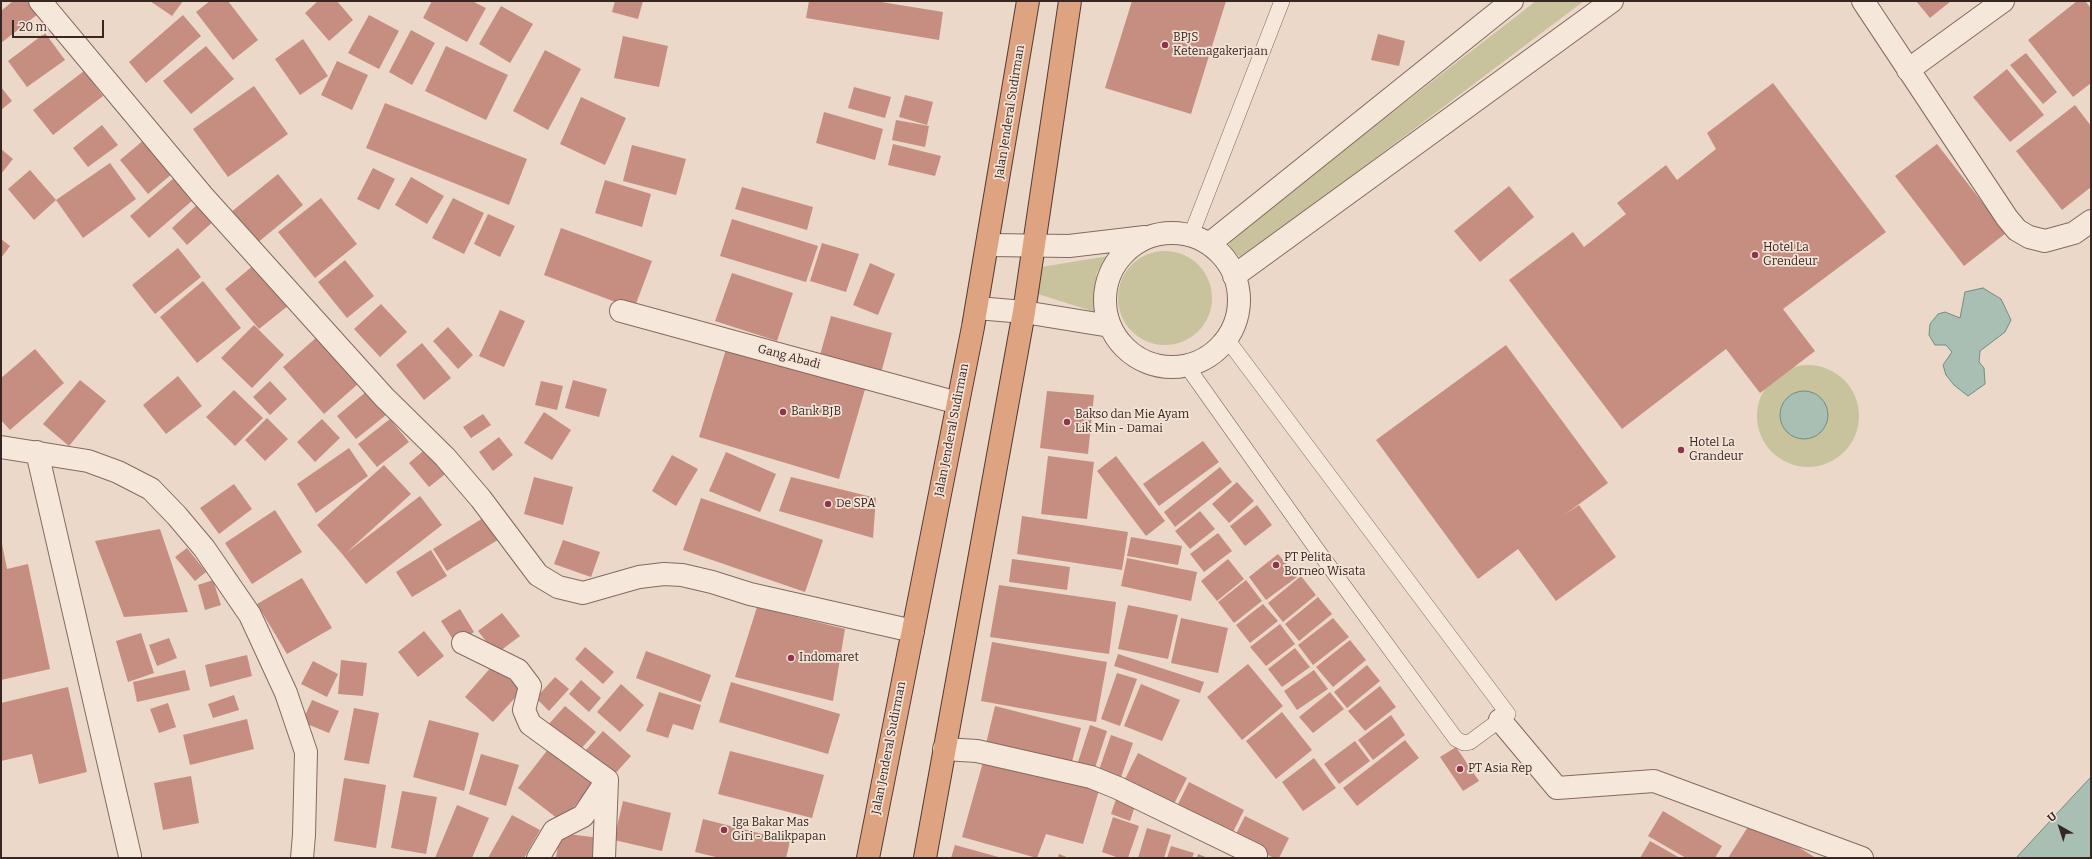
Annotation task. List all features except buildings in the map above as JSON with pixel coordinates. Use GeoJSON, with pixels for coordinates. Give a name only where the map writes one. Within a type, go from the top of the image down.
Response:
{"type":"FeatureCollection","features":[{"type":"Feature","properties":{"kind":"highway","name":"Jalan Jenderal Sudirman"},"geometry":{"type":"LineString","coordinates":[[868,858],[977,308],[1028,1]]}},
{"type":"Feature","properties":{"kind":"highway"},"geometry":{"type":"LineString","coordinates":[[925,858],[1024,312],[1035,246],[1070,1]]}},
{"type":"Feature","properties":{"kind":"street"},"geometry":{"type":"LineString","coordinates":[[40,1],[202,194],[384,397],[446,457],[481,499],[538,575],[558,587],[583,592],[639,577],[664,574],[682,575],[712,582],[750,594],[913,631]]}},
{"type":"Feature","properties":{"kind":"street"},"geometry":{"type":"LineString","coordinates":[[1200,240],[1512,1]]}},
{"type":"Feature","properties":{"kind":"street"},"geometry":{"type":"LineString","coordinates":[[1234,276],[1612,1]]}},
{"type":"Feature","properties":{"kind":"street"},"geometry":{"type":"LineString","coordinates":[[1863,1],[2007,218],[2017,230],[2029,237],[2045,241],[2074,233],[2091,221]]}},
{"type":"Feature","properties":{"kind":"street"},"geometry":{"type":"LineString","coordinates":[[1908,70],[2003,1]]}},
{"type":"Feature","properties":{"kind":"street"},"geometry":{"type":"LineString","coordinates":[[988,245],[1069,246],[1164,233],[1200,240],[1224,258],[1234,276],[1238,292],[1238,308],[1234,324],[1226,338],[1209,355],[1186,365],[1163,366],[1141,360],[1122,346],[1110,326],[1105,305],[1107,283],[1116,263],[1131,247],[1150,236]]}},
{"type":"Feature","properties":{"kind":"street"},"geometry":{"type":"LineString","coordinates":[[977,308],[1024,312],[1110,326]]}},
{"type":"Feature","properties":{"kind":"street","name":"Gang Abadi"},"geometry":{"type":"LineString","coordinates":[[621,312],[958,402]]}},
{"type":"Feature","properties":{"kind":"street"},"geometry":{"type":"LineString","coordinates":[[1,447],[88,461],[118,472],[151,489],[177,516],[204,548],[250,615],[286,692],[306,752],[302,858]]}},
{"type":"Feature","properties":{"kind":"street"},"geometry":{"type":"LineString","coordinates":[[37,452],[130,856]]}},
{"type":"Feature","properties":{"kind":"street"},"geometry":{"type":"LineString","coordinates":[[463,643],[518,670],[530,686],[524,710],[530,724],[607,780]]}},
{"type":"Feature","properties":{"kind":"street"},"geometry":{"type":"LineString","coordinates":[[1500,720],[1557,788],[1654,781],[1862,858]]}},
{"type":"Feature","properties":{"kind":"street"},"geometry":{"type":"LineString","coordinates":[[944,749],[977,751],[1091,777],[1118,788],[1256,857]]}},
{"type":"Feature","properties":{"kind":"street"},"geometry":{"type":"LineString","coordinates":[[538,858],[554,831],[583,816],[607,780]]}},
{"type":"Feature","properties":{"kind":"street"},"geometry":{"type":"LineString","coordinates":[[604,858],[607,780]]}},
{"type":"Feature","properties":{"kind":"lane"},"geometry":{"type":"LineString","coordinates":[[1200,240],[1282,1]]}},
{"type":"Feature","properties":{"kind":"lane"},"geometry":{"type":"LineString","coordinates":[[1186,365],[1318,551],[1456,739],[1464,743],[1470,742],[1508,714],[1226,338]]}},
{"type":"Feature","properties":{"kind":"shaded area"},"geometry":{"type":"Polygon","coordinates":[[[1536,1],[1584,1],[1252,251],[1241,257],[1234,253],[1229,245],[1231,237],[1536,1]]]}},
{"type":"Feature","properties":{"kind":"shaded area"},"geometry":{"type":"Polygon","coordinates":[[[1165,251],[1183,255],[1198,265],[1208,280],[1212,298],[1208,316],[1198,331],[1183,341],[1165,345],[1147,341],[1132,331],[1122,316],[1118,298],[1122,280],[1132,265],[1147,255],[1165,251]]]}},
{"type":"Feature","properties":{"kind":"shaded area"},"geometry":{"type":"Polygon","coordinates":[[[1109,256],[1097,272],[1094,292],[1095,312],[1038,294],[1041,267],[1109,256]]]}},
{"type":"Feature","properties":{"kind":"shaded area"},"geometry":{"type":"Polygon","coordinates":[[[1983,288],[2001,299],[2011,320],[2005,332],[1980,351],[1979,362],[1984,368],[1985,384],[1968,396],[1954,385],[1946,375],[1943,365],[1952,352],[1946,345],[1935,345],[1929,335],[1930,324],[1938,314],[1945,312],[1960,318],[1965,292],[1983,288]]]}},
{"type":"Feature","properties":{"kind":"shaded area"},"geometry":{"type":"Polygon","coordinates":[[[1808,365],[1828,369],[1844,380],[1855,396],[1859,416],[1855,436],[1844,452],[1828,463],[1808,467],[1788,463],[1772,452],[1761,436],[1757,416],[1761,396],[1772,380],[1788,369],[1808,365]]]}},
{"type":"Feature","properties":{"kind":"shaded area"},"geometry":{"type":"Polygon","coordinates":[[[1799,391],[1809,391],[1821,398],[1828,410],[1828,420],[1821,432],[1809,439],[1799,439],[1791,435],[1784,428],[1780,420],[1780,410],[1784,402],[1791,395],[1799,391]]]}},
{"type":"Feature","properties":{"kind":"shaded area"},"geometry":{"type":"Polygon","coordinates":[[[2091,777],[2091,858],[2016,858],[2075,794],[2091,777]]]}},
{"type":"Feature","properties":{"kind":"place","name":"BPJS Ketenagakerjaan"},"geometry":{"type":"Point","coordinates":[1165,45]}},
{"type":"Feature","properties":{"kind":"place","name":"Hotel La Grendeur"},"geometry":{"type":"Point","coordinates":[1755,255]}},
{"type":"Feature","properties":{"kind":"place","name":"Bank BJB"},"geometry":{"type":"Point","coordinates":[783,412]}},
{"type":"Feature","properties":{"kind":"place","name":"Bakso dan Mie Ayam Lik Min - Damai"},"geometry":{"type":"Point","coordinates":[1067,422]}},
{"type":"Feature","properties":{"kind":"place","name":"Hotel La Grandeur"},"geometry":{"type":"Point","coordinates":[1681,450]}},
{"type":"Feature","properties":{"kind":"place","name":"De SPA"},"geometry":{"type":"Point","coordinates":[828,504]}},
{"type":"Feature","properties":{"kind":"place","name":"PT Pelita Borneo Wisata"},"geometry":{"type":"Point","coordinates":[1276,565]}},
{"type":"Feature","properties":{"kind":"place","name":"Indomaret"},"geometry":{"type":"Point","coordinates":[791,658]}},
{"type":"Feature","properties":{"kind":"place","name":"PT Asia Rep"},"geometry":{"type":"Point","coordinates":[1460,769]}},
{"type":"Feature","properties":{"kind":"place","name":"Iga Bakar Mas Giri - Balikpapan"},"geometry":{"type":"Point","coordinates":[724,830]}}]}
